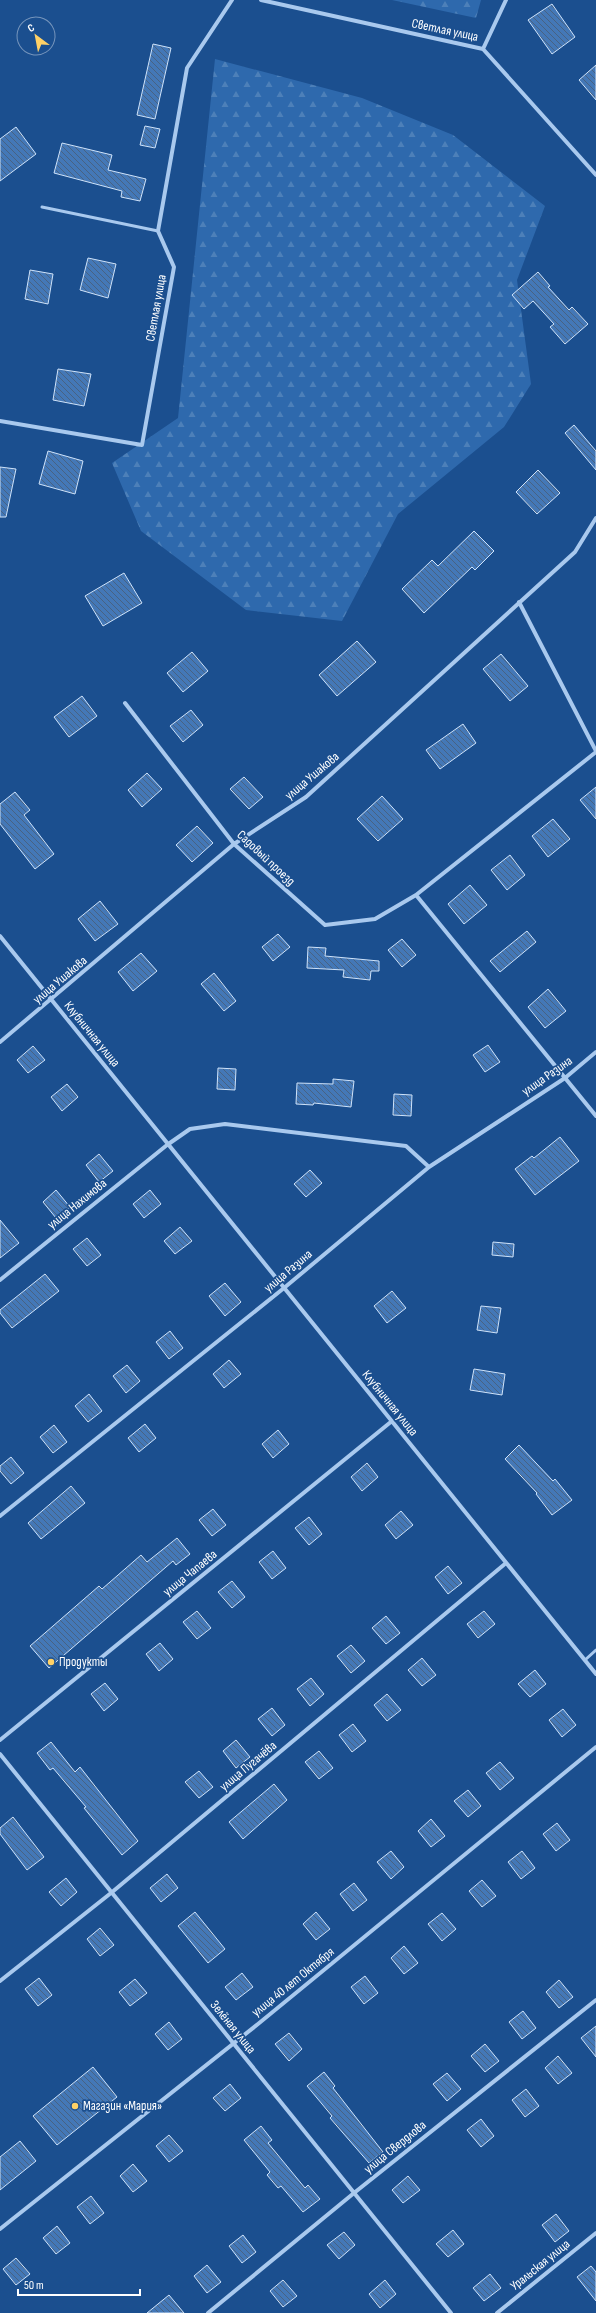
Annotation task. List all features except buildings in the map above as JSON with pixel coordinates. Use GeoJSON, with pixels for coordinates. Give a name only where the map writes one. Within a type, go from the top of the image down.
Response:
{"type":"FeatureCollection","features":[{"type":"Feature","properties":{"kind":"street"},"geometry":{"type":"LineString","coordinates":[[158,231],[187,68],[232,0]]}},
{"type":"Feature","properties":{"kind":"street","name":"Светлая улица"},"geometry":{"type":"LineString","coordinates":[[261,0],[483,49],[596,175]]}},
{"type":"Feature","properties":{"kind":"street"},"geometry":{"type":"LineString","coordinates":[[483,49],[506,0]]}},
{"type":"Feature","properties":{"kind":"street","name":"Светлая улица"},"geometry":{"type":"LineString","coordinates":[[0,421],[142,445],[174,267],[158,231]]}},
{"type":"Feature","properties":{"kind":"street","name":"улица Ушакова"},"geometry":{"type":"LineString","coordinates":[[0,1042],[52,1000],[234,844],[306,797],[575,552],[596,518]]}},
{"type":"Feature","properties":{"kind":"street"},"geometry":{"type":"LineString","coordinates":[[519,602],[596,752]]}},
{"type":"Feature","properties":{"kind":"street","name":"Садовый проезд"},"geometry":{"type":"LineString","coordinates":[[125,703],[234,844],[325,925],[376,919],[416,895],[596,752]]}},
{"type":"Feature","properties":{"kind":"street"},"geometry":{"type":"LineString","coordinates":[[416,895],[596,1116]]}},
{"type":"Feature","properties":{"kind":"street","name":"Клубничная улица"},"geometry":{"type":"LineString","coordinates":[[0,936],[596,1674]]}},
{"type":"Feature","properties":{"kind":"street","name":"улица Разина"},"geometry":{"type":"LineString","coordinates":[[0,1516],[284,1288],[428,1167],[565,1078],[596,1052]]}},
{"type":"Feature","properties":{"kind":"street"},"geometry":{"type":"LineString","coordinates":[[168,1145],[190,1129],[225,1124],[406,1146],[428,1167]]}},
{"type":"Feature","properties":{"kind":"street","name":"улица Нахимова"},"geometry":{"type":"LineString","coordinates":[[0,1280],[168,1145]]}},
{"type":"Feature","properties":{"kind":"street","name":"улица Чапаева"},"geometry":{"type":"LineString","coordinates":[[0,1740],[392,1421]]}},
{"type":"Feature","properties":{"kind":"street","name":"улица Пугачёва"},"geometry":{"type":"LineString","coordinates":[[0,1981],[111,1893],[506,1562]]}},
{"type":"Feature","properties":{"kind":"street","name":"улица 40 лет Октября"},"geometry":{"type":"LineString","coordinates":[[0,2229],[233,2044],[596,1747]]}},
{"type":"Feature","properties":{"kind":"street","name":"Зелёная улица"},"geometry":{"type":"LineString","coordinates":[[0,1754],[450,2313]]}},
{"type":"Feature","properties":{"kind":"street","name":"улица Свердлова"},"geometry":{"type":"LineString","coordinates":[[208,2313],[354,2193],[596,2000]]}},
{"type":"Feature","properties":{"kind":"street","name":"Уральская улица"},"geometry":{"type":"LineString","coordinates":[[497,2313],[596,2233]]}},
{"type":"Feature","properties":{"kind":"lane"},"geometry":{"type":"LineString","coordinates":[[42,207],[158,231]]}},
{"type":"Feature","properties":{"kind":"lane"},"geometry":{"type":"LineString","coordinates":[[585,1660],[596,1650]]}},
{"type":"Feature","properties":{"kind":"green space"},"geometry":{"type":"Polygon","coordinates":[[[392,0],[481,0],[476,18],[392,0]]]}},
{"type":"Feature","properties":{"kind":"green space"},"geometry":{"type":"Polygon","coordinates":[[[215,59],[362,98],[453,135],[545,206],[517,280],[531,384],[504,427],[398,514],[342,621],[246,610],[141,531],[112,463],[178,418],[215,59]]]}},
{"type":"Feature","properties":{"kind":"place","name":"Продукты"},"geometry":{"type":"Point","coordinates":[51,1662]}},
{"type":"Feature","properties":{"kind":"place","name":"Магазин «Мария»"},"geometry":{"type":"Point","coordinates":[75,2106]}}]}
